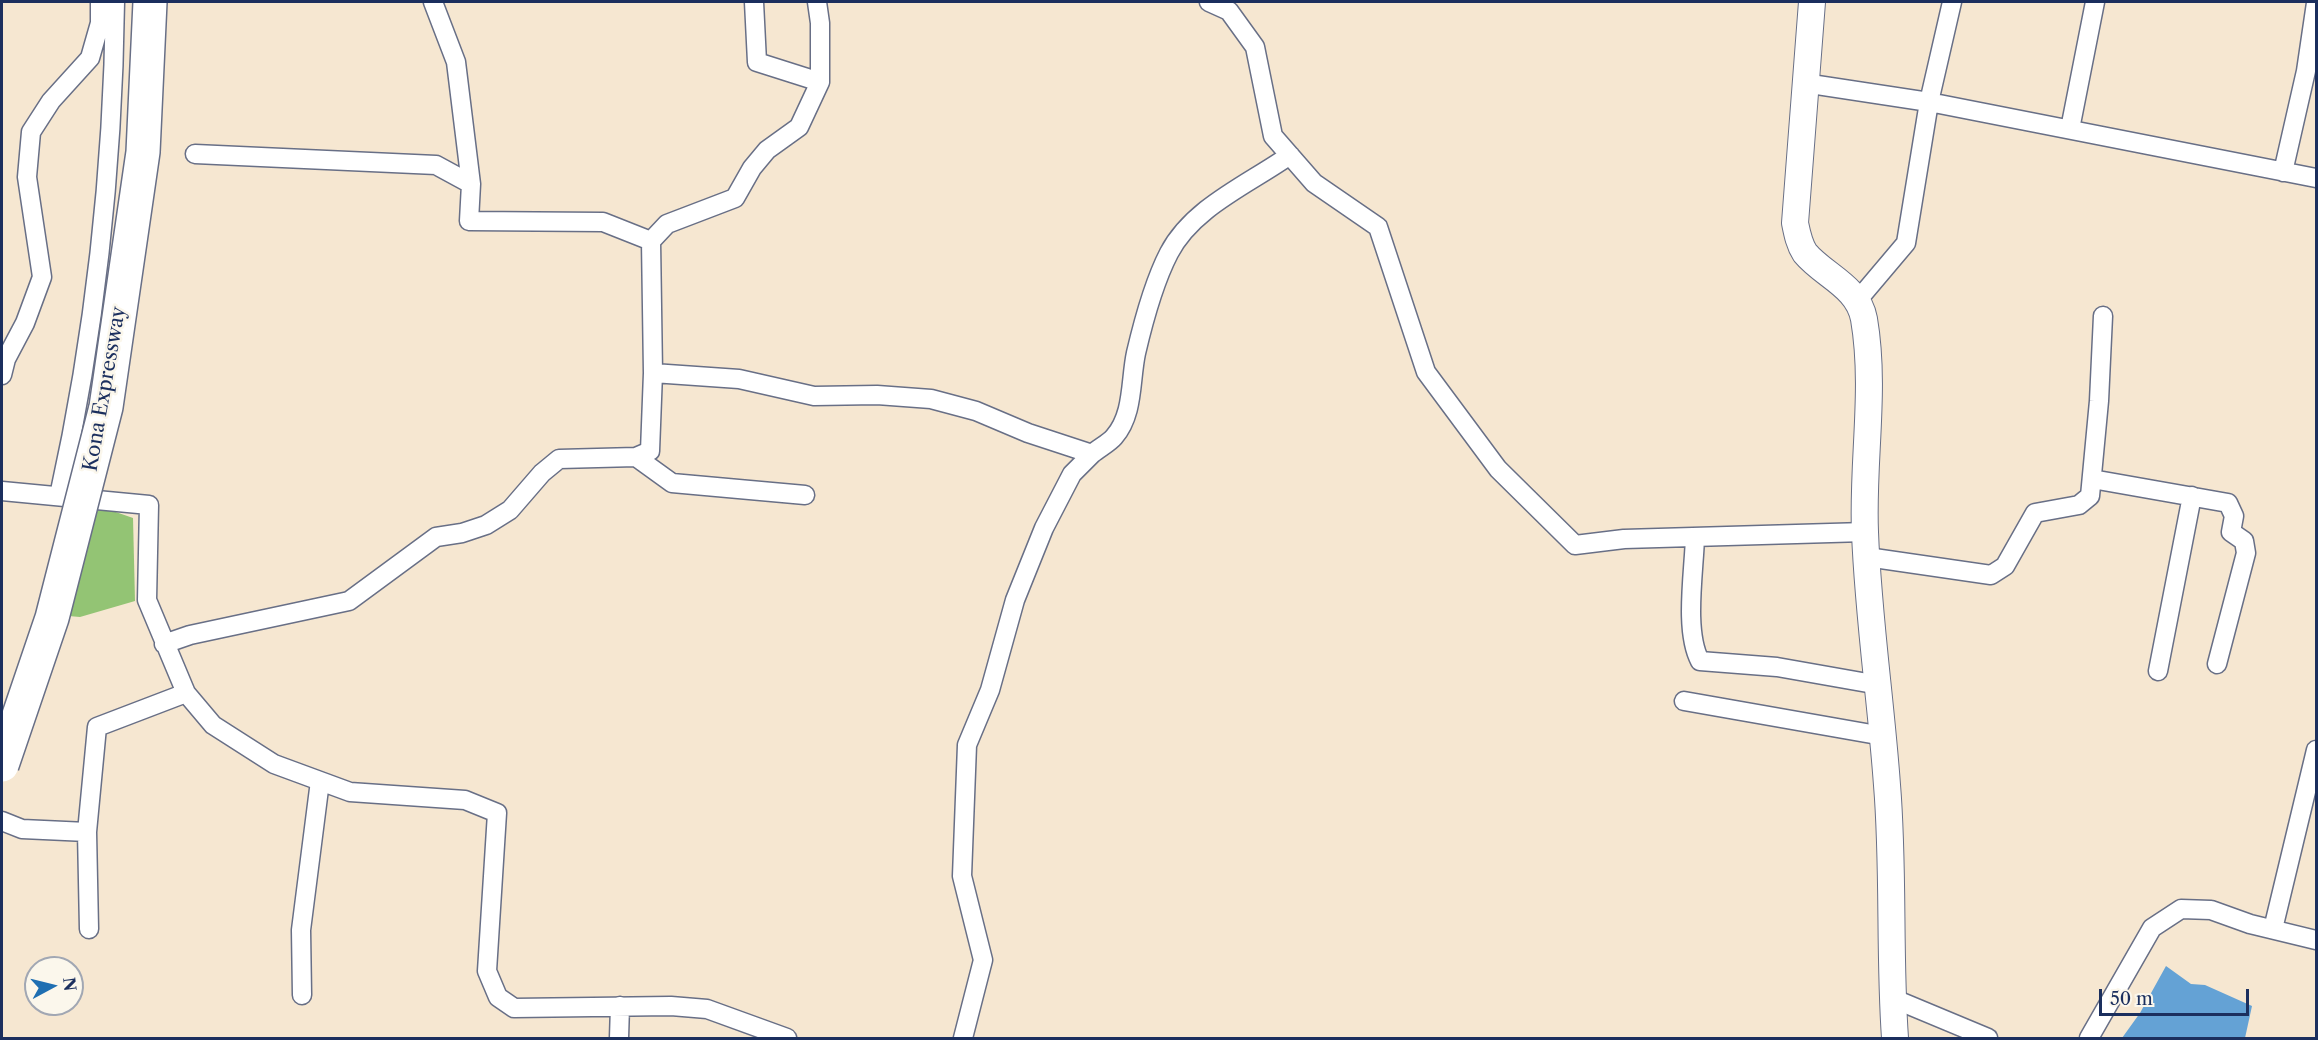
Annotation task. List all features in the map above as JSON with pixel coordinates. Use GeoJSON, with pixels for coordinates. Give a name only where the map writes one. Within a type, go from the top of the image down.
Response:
{"type":"FeatureCollection","features":[{"type":"Feature","properties":{"kind":"highway","name":"Kona Expressway"},"geometry":{"type":"LineString","coordinates":[[2,765],[52,618],[105,407],[143,152],[150,2]]}},
{"type":"Feature","properties":{"kind":"main road"},"geometry":{"type":"LineString","coordinates":[[1812,2],[1795,223],[1798,240],[1805,253],[1857,300],[1865,327],[1868,391],[1865,532],[1888,788],[1892,998],[1895,1038]]}},
{"type":"Feature","properties":{"kind":"street"},"geometry":{"type":"LineString","coordinates":[[2,375],[6,359],[25,323],[42,277],[27,177],[31,132],[51,101],[90,58],[100,23],[100,2]]}},
{"type":"Feature","properties":{"kind":"street"},"geometry":{"type":"LineString","coordinates":[[59,496],[89,346],[109,151],[115,2]]}},
{"type":"Feature","properties":{"kind":"street"},"geometry":{"type":"LineString","coordinates":[[433,2],[456,62],[471,184],[470,220],[603,222],[651,241]]}},
{"type":"Feature","properties":{"kind":"street"},"geometry":{"type":"LineString","coordinates":[[754,2],[757,62],[820,82]]}},
{"type":"Feature","properties":{"kind":"street"},"geometry":{"type":"LineString","coordinates":[[164,644],[190,634],[349,601],[436,537],[462,533],[486,525],[510,510],[542,472],[559,459],[636,457],[650,451],[653,373],[651,241],[667,224],[735,198],[752,168],[767,150],[800,127],[820,82],[820,23],[817,2]]}},
{"type":"Feature","properties":{"kind":"street"},"geometry":{"type":"LineString","coordinates":[[1209,2],[1235,6],[1255,47],[1273,136],[1314,183],[1378,227],[1426,372],[1498,469],[1575,545],[1624,539],[1865,532]]}},
{"type":"Feature","properties":{"kind":"street"},"geometry":{"type":"LineString","coordinates":[[1857,300],[1906,243],[1929,102],[1952,2]]}},
{"type":"Feature","properties":{"kind":"street"},"geometry":{"type":"LineString","coordinates":[[2070,129],[2095,2]]}},
{"type":"Feature","properties":{"kind":"street"},"geometry":{"type":"LineString","coordinates":[[2283,171],[2306,71],[2316,3]]}},
{"type":"Feature","properties":{"kind":"street"},"geometry":{"type":"LineString","coordinates":[[1804,83],[1929,102],[2316,178]]}},
{"type":"Feature","properties":{"kind":"street"},"geometry":{"type":"LineString","coordinates":[[195,154],[436,165],[471,184]]}},
{"type":"Feature","properties":{"kind":"street"},"geometry":{"type":"LineString","coordinates":[[963,1038],[983,960],[962,876],[967,745],[990,690],[1015,600],[1044,528],[1072,474],[1114,437],[1127,412],[1136,354],[1170,252],[1199,215],[1224,195],[1256,179],[1290,155]]}},
{"type":"Feature","properties":{"kind":"street"},"geometry":{"type":"LineString","coordinates":[[1867,557],[1991,575],[2005,566],[2035,513],[2079,505],[2090,496],[2099,401],[2103,316]]}},
{"type":"Feature","properties":{"kind":"street"},"geometry":{"type":"LineString","coordinates":[[653,373],[739,379],[814,396],[877,394],[930,399],[976,411],[1028,433],[1092,454]]}},
{"type":"Feature","properties":{"kind":"street"},"geometry":{"type":"LineString","coordinates":[[636,457],[672,483],[805,495]]}},
{"type":"Feature","properties":{"kind":"street"},"geometry":{"type":"LineString","coordinates":[[2092,479],[2228,502],[2234,516],[2231,532],[2244,541],[2246,553],[2217,664]]}},
{"type":"Feature","properties":{"kind":"street"},"geometry":{"type":"LineString","coordinates":[[2,491],[148,505],[147,600],[186,693],[213,724],[274,764],[350,792],[465,800],[497,813],[487,971],[498,998],[514,1008],[671,1006],[707,1009],[787,1038]]}},
{"type":"Feature","properties":{"kind":"street"},"geometry":{"type":"LineString","coordinates":[[2158,671],[2192,496]]}},
{"type":"Feature","properties":{"kind":"street"},"geometry":{"type":"LineString","coordinates":[[1695,537],[1692,628],[1694,648],[1700,661],[1777,668],[1879,685]]}},
{"type":"Feature","properties":{"kind":"street"},"geometry":{"type":"LineString","coordinates":[[88,929],[87,832],[97,727],[186,693]]}},
{"type":"Feature","properties":{"kind":"street"},"geometry":{"type":"LineString","coordinates":[[1684,700],[1883,736]]}},
{"type":"Feature","properties":{"kind":"street"},"geometry":{"type":"LineString","coordinates":[[2273,929],[2316,750]]}},
{"type":"Feature","properties":{"kind":"street"},"geometry":{"type":"LineString","coordinates":[[302,995],[301,930],[320,781]]}},
{"type":"Feature","properties":{"kind":"street"},"geometry":{"type":"LineString","coordinates":[[2,821],[22,829],[87,832]]}},
{"type":"Feature","properties":{"kind":"street"},"geometry":{"type":"LineString","coordinates":[[2089,1038],[2152,928],[2181,909],[2211,910],[2316,940]]}},
{"type":"Feature","properties":{"kind":"street"},"geometry":{"type":"LineString","coordinates":[[1892,998],[1988,1038]]}},
{"type":"Feature","properties":{"kind":"street"},"geometry":{"type":"LineString","coordinates":[[618,1038],[620,1006]]}},
{"type":"Feature","properties":{"kind":"green space"},"geometry":{"type":"Polygon","coordinates":[[[86,507],[110,510],[133,518],[135,601],[80,617],[57,615],[86,507]]]}},
{"type":"Feature","properties":{"kind":"water"},"geometry":{"type":"Polygon","coordinates":[[[2166,966],[2191,984],[2205,985],[2252,1006],[2245,1038],[2122,1038],[2140,1013],[2166,966]]]}}]}
